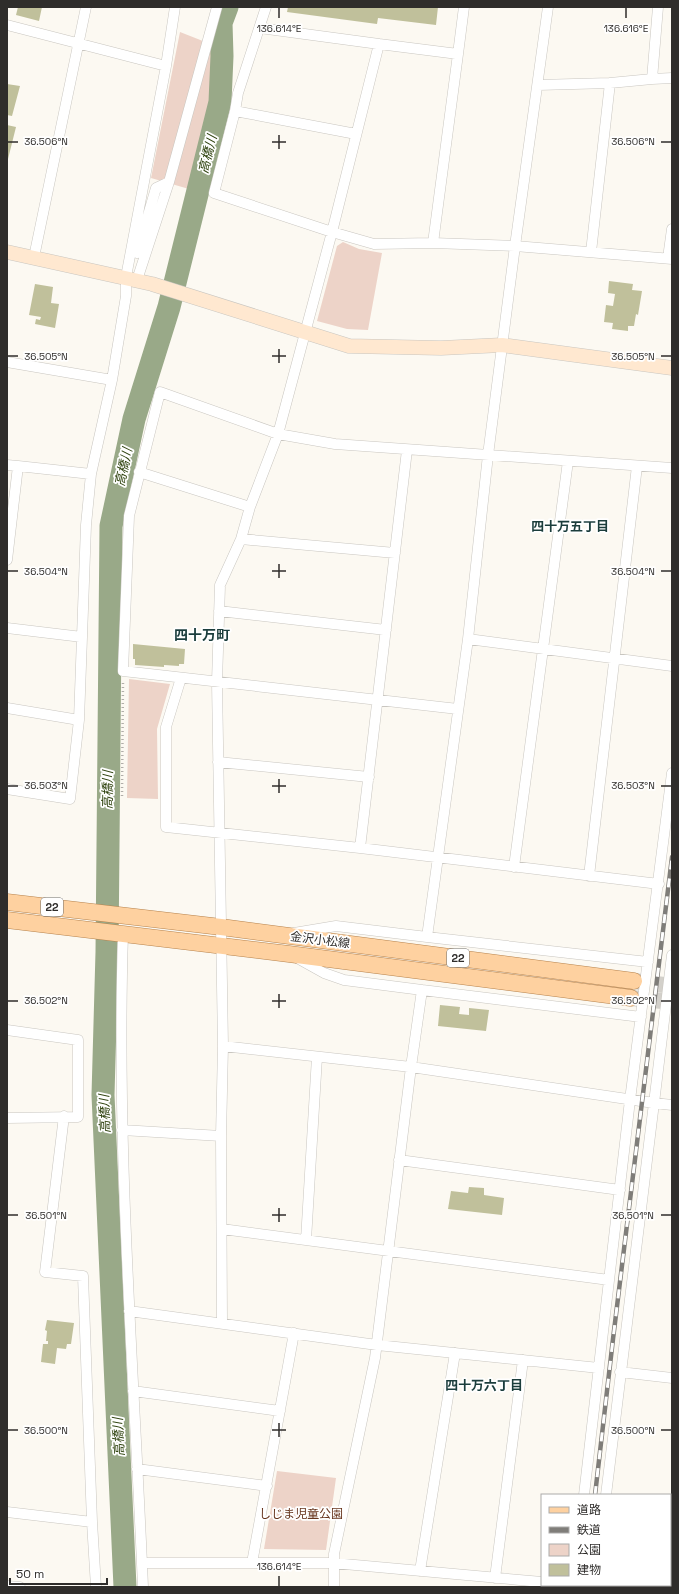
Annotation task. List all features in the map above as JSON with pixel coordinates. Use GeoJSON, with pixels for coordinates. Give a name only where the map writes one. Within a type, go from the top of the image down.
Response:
{"type":"FeatureCollection","features":[{"type":"Feature","properties":{"kind":"main road","name":"金沢小松線"},"geometry":{"type":"LineString","coordinates":[[7,902],[221,927],[634,981]]}},
{"type":"Feature","properties":{"kind":"main road","name":"22"},"geometry":{"type":"LineString","coordinates":[[7,920],[121,934]]}},
{"type":"Feature","properties":{"kind":"main road","name":"金沢小松線"},"geometry":{"type":"LineString","coordinates":[[121,934],[631,998]]}},
{"type":"Feature","properties":{"kind":"street"},"geometry":{"type":"LineString","coordinates":[[34,257],[86,7]]}},
{"type":"Feature","properties":{"kind":"street"},"geometry":{"type":"LineString","coordinates":[[134,276],[175,7]]}},
{"type":"Feature","properties":{"kind":"street"},"geometry":{"type":"LineString","coordinates":[[7,789],[70,799],[79,720],[86,525],[91,474],[112,380],[126,296],[169,182],[217,7]]}},
{"type":"Feature","properties":{"kind":"street"},"geometry":{"type":"LineString","coordinates":[[266,7],[238,93],[235,111],[214,193],[332,232],[374,244],[433,243],[515,246],[670,259],[672,229]]}},
{"type":"Feature","properties":{"kind":"street"},"geometry":{"type":"LineString","coordinates":[[433,243],[464,7]]}},
{"type":"Feature","properties":{"kind":"street"},"geometry":{"type":"LineString","coordinates":[[427,937],[468,639],[488,455],[548,7]]}},
{"type":"Feature","properties":{"kind":"street"},"geometry":{"type":"LineString","coordinates":[[652,79],[658,7]]}},
{"type":"Feature","properties":{"kind":"street"},"geometry":{"type":"LineString","coordinates":[[7,25],[79,42],[166,66]]}},
{"type":"Feature","properties":{"kind":"street"},"geometry":{"type":"LineString","coordinates":[[260,28],[458,54]]}},
{"type":"Feature","properties":{"kind":"street"},"geometry":{"type":"LineString","coordinates":[[222,1323],[223,1046],[217,682],[220,585],[241,539],[250,507],[278,434],[332,232],[379,44]]}},
{"type":"Feature","properties":{"kind":"street"},"geometry":{"type":"LineString","coordinates":[[538,85],[610,83],[672,78]]}},
{"type":"Feature","properties":{"kind":"street"},"geometry":{"type":"LineString","coordinates":[[591,252],[610,83]]}},
{"type":"Feature","properties":{"kind":"street"},"geometry":{"type":"LineString","coordinates":[[235,111],[356,134]]}},
{"type":"Feature","properties":{"kind":"street"},"geometry":{"type":"LineString","coordinates":[[7,252],[134,276],[152,284],[349,346],[441,348],[502,345],[672,368]]}},
{"type":"Feature","properties":{"kind":"street"},"geometry":{"type":"LineString","coordinates":[[7,362],[112,380]]}},
{"type":"Feature","properties":{"kind":"street"},"geometry":{"type":"LineString","coordinates":[[458,709],[124,671],[129,516],[160,392],[278,434],[335,444],[672,468]]}},
{"type":"Feature","properties":{"kind":"street"},"geometry":{"type":"LineString","coordinates":[[360,848],[407,450]]}},
{"type":"Feature","properties":{"kind":"street"},"geometry":{"type":"LineString","coordinates":[[514,867],[568,461]]}},
{"type":"Feature","properties":{"kind":"street"},"geometry":{"type":"LineString","coordinates":[[7,464],[91,474]]}},
{"type":"Feature","properties":{"kind":"street"},"geometry":{"type":"LineString","coordinates":[[7,560],[18,466]]}},
{"type":"Feature","properties":{"kind":"street"},"geometry":{"type":"LineString","coordinates":[[589,876],[637,466]]}},
{"type":"Feature","properties":{"kind":"street"},"geometry":{"type":"LineString","coordinates":[[139,472],[250,507]]}},
{"type":"Feature","properties":{"kind":"street"},"geometry":{"type":"LineString","coordinates":[[241,539],[395,554]]}},
{"type":"Feature","properties":{"kind":"street"},"geometry":{"type":"LineString","coordinates":[[218,611],[386,630]]}},
{"type":"Feature","properties":{"kind":"street"},"geometry":{"type":"LineString","coordinates":[[7,628],[82,637]]}},
{"type":"Feature","properties":{"kind":"street"},"geometry":{"type":"LineString","coordinates":[[468,639],[672,666]]}},
{"type":"Feature","properties":{"kind":"street"},"geometry":{"type":"LineString","coordinates":[[180,678],[166,727],[166,827],[438,857],[659,884]]}},
{"type":"Feature","properties":{"kind":"street"},"geometry":{"type":"LineString","coordinates":[[7,708],[79,720]]}},
{"type":"Feature","properties":{"kind":"street"},"geometry":{"type":"LineString","coordinates":[[218,762],[369,778]]}},
{"type":"Feature","properties":{"kind":"street"},"geometry":{"type":"LineString","coordinates":[[584,1494],[630,1100],[659,884],[672,772]]}},
{"type":"Feature","properties":{"kind":"street"},"geometry":{"type":"LineString","coordinates":[[282,935],[336,926],[648,962]]}},
{"type":"Feature","properties":{"kind":"street"},"geometry":{"type":"LineString","coordinates":[[121,934],[122,1130],[129,1311],[143,1587]]}},
{"type":"Feature","properties":{"kind":"street"},"geometry":{"type":"LineString","coordinates":[[289,954],[324,973],[344,980],[641,1017]]}},
{"type":"Feature","properties":{"kind":"street"},"geometry":{"type":"LineString","coordinates":[[606,1494],[654,1103],[668,1020],[672,962]]}},
{"type":"Feature","properties":{"kind":"street"},"geometry":{"type":"LineString","coordinates":[[334,1587],[336,1546],[377,1345],[399,1160],[422,990]]}},
{"type":"Feature","properties":{"kind":"street"},"geometry":{"type":"LineString","coordinates":[[7,1030],[78,1040],[78,1117],[7,1118]]}},
{"type":"Feature","properties":{"kind":"street"},"geometry":{"type":"LineString","coordinates":[[223,1046],[411,1067],[672,1105]]}},
{"type":"Feature","properties":{"kind":"street"},"geometry":{"type":"LineString","coordinates":[[306,1240],[317,1057]]}},
{"type":"Feature","properties":{"kind":"street"},"geometry":{"type":"LineString","coordinates":[[64,1116],[46,1272],[83,1276],[92,1522],[96,1587]]}},
{"type":"Feature","properties":{"kind":"street"},"geometry":{"type":"LineString","coordinates":[[122,1130],[222,1136]]}},
{"type":"Feature","properties":{"kind":"street"},"geometry":{"type":"LineString","coordinates":[[399,1160],[620,1190]]}},
{"type":"Feature","properties":{"kind":"street"},"geometry":{"type":"LineString","coordinates":[[222,1229],[609,1280]]}},
{"type":"Feature","properties":{"kind":"street"},"geometry":{"type":"LineString","coordinates":[[129,1311],[377,1345],[599,1368]]}},
{"type":"Feature","properties":{"kind":"street"},"geometry":{"type":"LineString","coordinates":[[252,1563],[294,1333]]}},
{"type":"Feature","properties":{"kind":"street"},"geometry":{"type":"LineString","coordinates":[[420,1571],[455,1353]]}},
{"type":"Feature","properties":{"kind":"street"},"geometry":{"type":"LineString","coordinates":[[495,1578],[523,1360]]}},
{"type":"Feature","properties":{"kind":"street"},"geometry":{"type":"LineString","coordinates":[[620,1372],[672,1378]]}},
{"type":"Feature","properties":{"kind":"street"},"geometry":{"type":"LineString","coordinates":[[133,1391],[280,1411]]}},
{"type":"Feature","properties":{"kind":"street"},"geometry":{"type":"LineString","coordinates":[[137,1469],[266,1486]]}},
{"type":"Feature","properties":{"kind":"street"},"geometry":{"type":"LineString","coordinates":[[7,1512],[92,1522]]}},
{"type":"Feature","properties":{"kind":"street"},"geometry":{"type":"LineString","coordinates":[[142,1563],[334,1563],[541,1582]]}},
{"type":"Feature","properties":{"kind":"street"},"geometry":{"type":"LineString","coordinates":[[7,1586],[20,1587]]}},
{"type":"Feature","properties":{"kind":"path"},"geometry":{"type":"LineString","coordinates":[[122,796],[124,671]]}},
{"type":"Feature","properties":{"kind":"green space"},"geometry":{"type":"Polygon","coordinates":[[[180,32],[213,45],[212,105],[189,189],[151,178],[180,32]]]}},
{"type":"Feature","properties":{"kind":"green space"},"geometry":{"type":"Polygon","coordinates":[[[343,242],[359,249],[382,253],[368,330],[347,329],[317,321],[337,246],[343,242]]]}},
{"type":"Feature","properties":{"kind":"green space"},"geometry":{"type":"Polygon","coordinates":[[[129,679],[170,684],[157,729],[158,799],[127,798],[129,679]]]}},
{"type":"Feature","properties":{"kind":"green space","name":"しじま児童公園"},"geometry":{"type":"Polygon","coordinates":[[[277,1471],[336,1478],[326,1550],[264,1549],[277,1471]]]}},
{"type":"Feature","properties":{"kind":"building"},"geometry":{"type":"Polygon","coordinates":[[[18,7],[42,7],[39,21],[16,15],[18,7]]]}},
{"type":"Feature","properties":{"kind":"building"},"geometry":{"type":"Polygon","coordinates":[[[288,7],[438,7],[436,25],[378,18],[377,24],[287,12],[288,7]]]}},
{"type":"Feature","properties":{"kind":"building"},"geometry":{"type":"Polygon","coordinates":[[[7,84],[20,86],[12,116],[7,115],[7,84]]]}},
{"type":"Feature","properties":{"kind":"building"},"geometry":{"type":"Polygon","coordinates":[[[7,125],[16,127],[8,159],[7,159],[7,125]]]}},
{"type":"Feature","properties":{"kind":"building"},"geometry":{"type":"Polygon","coordinates":[[[609,281],[633,284],[632,290],[642,291],[638,315],[636,314],[634,326],[628,326],[628,331],[612,329],[613,323],[604,322],[606,305],[613,306],[615,294],[608,293],[609,281]]]}},
{"type":"Feature","properties":{"kind":"building"},"geometry":{"type":"Polygon","coordinates":[[[35,284],[53,287],[51,303],[59,304],[55,328],[35,324],[36,319],[40,320],[41,317],[29,315],[35,284]]]}},
{"type":"Feature","properties":{"kind":"building"},"geometry":{"type":"Polygon","coordinates":[[[133,644],[185,649],[184,664],[179,664],[179,666],[164,665],[164,667],[135,665],[135,659],[133,659],[133,644]]]}},
{"type":"Feature","properties":{"kind":"building"},"geometry":{"type":"Polygon","coordinates":[[[440,1005],[460,1007],[459,1014],[469,1015],[469,1008],[489,1010],[486,1031],[438,1026],[440,1005]]]}},
{"type":"Feature","properties":{"kind":"building"},"geometry":{"type":"Polygon","coordinates":[[[469,1187],[484,1188],[484,1195],[504,1198],[502,1215],[448,1209],[451,1191],[468,1193],[469,1187]]]}},
{"type":"Feature","properties":{"kind":"building"},"geometry":{"type":"Polygon","coordinates":[[[47,1320],[74,1323],[71,1344],[67,1344],[66,1349],[57,1348],[55,1364],[41,1362],[43,1344],[48,1344],[48,1341],[46,1341],[47,1331],[45,1330],[47,1320]]]}},
{"type":"Feature","properties":{"kind":"waterway","name":"高橋川"},"geometry":{"type":"LineString","coordinates":[[125,1587],[103,1095],[107,952],[111,526],[134,419],[169,307],[220,102],[222,56],[221,23],[227,7]]}},
{"type":"Feature","properties":{"kind":"tunnel"},"geometry":{"type":"LineString","coordinates":[[634,981],[672,986]]}},
{"type":"Feature","properties":{"kind":"tunnel"},"geometry":{"type":"LineString","coordinates":[[631,998],[672,1002]]}},
{"type":"Feature","properties":{"kind":"railway"},"geometry":{"type":"LineString","coordinates":[[595,1494],[672,857]]}},
{"type":"Feature","properties":{"kind":"district","name":"四十万五丁目"},"geometry":{"type":"Point","coordinates":[570,526]}},
{"type":"Feature","properties":{"kind":"district","name":"四十万町"},"geometry":{"type":"Point","coordinates":[202,635]}},
{"type":"Feature","properties":{"kind":"district","name":"四十万六丁目"},"geometry":{"type":"Point","coordinates":[484,1385]}}]}
